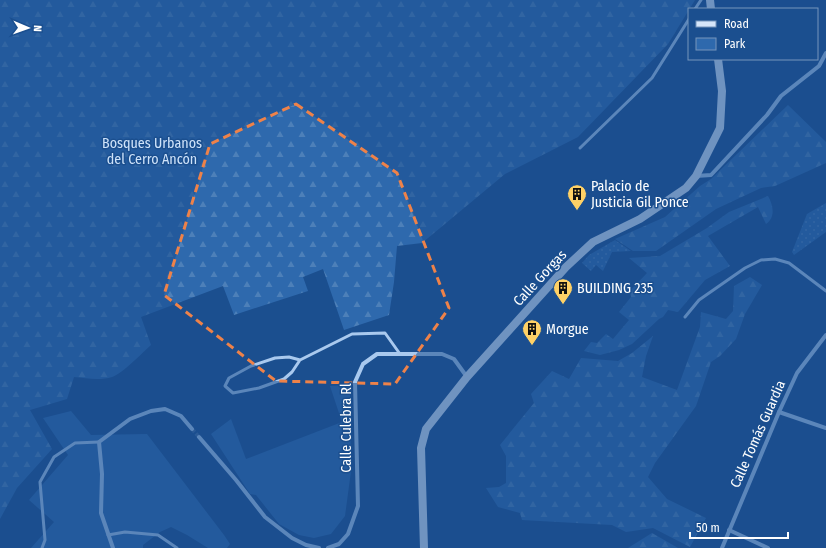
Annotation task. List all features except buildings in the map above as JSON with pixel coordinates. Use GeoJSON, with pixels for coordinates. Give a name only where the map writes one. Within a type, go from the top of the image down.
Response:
{"type":"FeatureCollection","features":[{"type":"Feature","properties":{"kind":"street"},"geometry":{"type":"LineString","coordinates":[[696,176],[711,175],[767,115],[781,96],[819,66],[826,53]]}},
{"type":"Feature","properties":{"kind":"street","name":"Calle Gorgas"},"geometry":{"type":"LineString","coordinates":[[424,548],[421,448],[426,429],[467,377],[562,272],[593,242],[640,219],[686,188],[696,176],[720,128],[722,91],[718,60]]}},
{"type":"Feature","properties":{"kind":"street","name":"Calle Tomás Guardia"},"geometry":{"type":"LineString","coordinates":[[722,548],[797,373],[826,335]]}},
{"type":"Feature","properties":{"kind":"street","name":"Calle Culebra Rl"},"geometry":{"type":"LineString","coordinates":[[328,548],[339,544],[348,534],[358,506],[355,382],[364,364],[377,354],[442,354],[454,359],[467,377]]}},
{"type":"Feature","properties":{"kind":"street"},"geometry":{"type":"LineString","coordinates":[[113,548],[101,513],[102,474],[99,442],[130,419],[151,411],[164,409],[181,416],[192,429]]}},
{"type":"Feature","properties":{"kind":"street"},"geometry":{"type":"LineString","coordinates":[[780,412],[826,428]]}},
{"type":"Feature","properties":{"kind":"street"},"geometry":{"type":"LineString","coordinates":[[199,437],[265,517],[292,538],[306,545],[319,548]]}},
{"type":"Feature","properties":{"kind":"street"},"geometry":{"type":"LineString","coordinates":[[729,530],[768,548]]}},
{"type":"Feature","properties":{"kind":"lane"},"geometry":{"type":"LineString","coordinates":[[580,148],[652,78],[688,21]]}},
{"type":"Feature","properties":{"kind":"lane"},"geometry":{"type":"LineString","coordinates":[[685,317],[699,300],[745,268],[761,260],[775,259],[789,263],[826,291]]}},
{"type":"Feature","properties":{"kind":"lane"},"geometry":{"type":"LineString","coordinates":[[300,360],[289,357],[275,358],[251,366],[229,378],[225,386],[233,393],[260,388],[284,379],[292,372],[300,360],[352,334],[385,333],[400,355]]}},
{"type":"Feature","properties":{"kind":"lane"},"geometry":{"type":"LineString","coordinates":[[42,548],[45,540],[40,482],[54,457],[75,443],[99,442]]}},
{"type":"Feature","properties":{"kind":"lane"},"geometry":{"type":"LineString","coordinates":[[108,535],[125,532],[158,535],[177,548]]}},
{"type":"Feature","properties":{"kind":"highlighted area"},"geometry":{"type":"Polygon","coordinates":[[[296,104],[397,173],[449,308],[395,384],[276,381],[164,295],[210,144],[296,104]]]}},
{"type":"Feature","properties":{"kind":"green space","name":"Bosques Urbanos del Cerro Ancón"},"geometry":{"type":"Polygon","coordinates":[[[0,0],[695,0],[690,8],[688,8],[688,11],[668,44],[578,137],[505,174],[422,243],[397,246],[389,315],[344,330],[323,269],[303,277],[308,291],[234,315],[223,286],[141,317],[151,345],[127,367],[112,377],[102,379],[74,377],[67,399],[30,410],[52,449],[17,488],[0,519],[0,0]]]}},
{"type":"Feature","properties":{"kind":"green space"},"geometry":{"type":"Polygon","coordinates":[[[788,105],[826,142],[826,163],[775,186],[761,188],[716,209],[656,251],[633,251],[615,239],[665,217],[700,186],[711,179],[788,105]]]}},
{"type":"Feature","properties":{"kind":"green space"},"geometry":{"type":"Polygon","coordinates":[[[768,196],[773,211],[771,218],[766,224],[758,207],[708,236],[730,266],[705,280],[678,312],[668,310],[663,317],[632,344],[619,350],[600,355],[584,351],[591,342],[597,343],[606,334],[613,339],[629,320],[619,312],[631,297],[630,291],[647,273],[629,258],[660,256],[707,228],[729,212],[768,196]]]}},
{"type":"Feature","properties":{"kind":"green space"},"geometry":{"type":"Polygon","coordinates":[[[826,203],[826,232],[794,255],[792,252],[807,214],[826,203]]]}},
{"type":"Feature","properties":{"kind":"green space"},"geometry":{"type":"Polygon","coordinates":[[[615,240],[631,251],[612,252],[603,271],[596,265],[591,271],[582,263],[589,255],[615,240]]]}},
{"type":"Feature","properties":{"kind":"green space"},"geometry":{"type":"Polygon","coordinates":[[[750,277],[762,285],[745,314],[736,339],[720,356],[711,362],[696,406],[655,463],[648,477],[667,499],[706,518],[690,547],[653,528],[626,532],[612,525],[522,520],[520,513],[498,507],[486,488],[499,487],[506,483],[506,456],[500,445],[534,403],[531,394],[552,371],[569,379],[581,358],[618,361],[632,353],[653,336],[646,356],[642,377],[677,390],[700,327],[701,312],[726,319],[733,311],[734,286],[750,277]]]}},
{"type":"Feature","properties":{"kind":"green space"},"geometry":{"type":"Polygon","coordinates":[[[350,385],[351,471],[345,516],[331,534],[314,538],[299,535],[279,524],[256,495],[250,494],[211,434],[231,419],[246,459],[342,422],[330,386],[350,385]]]}},
{"type":"Feature","properties":{"kind":"green space"},"geometry":{"type":"Polygon","coordinates":[[[71,411],[91,435],[147,434],[224,535],[230,544],[227,548],[208,548],[171,527],[160,532],[143,545],[143,548],[31,548],[54,522],[29,500],[68,455],[43,418],[71,411]]]}},
{"type":"Feature","properties":{"kind":"green space"},"geometry":{"type":"Polygon","coordinates":[[[652,533],[678,548],[628,548],[652,533]]]}},
{"type":"Feature","properties":{"kind":"tunnel"},"geometry":{"type":"LineString","coordinates":[[192,429],[199,437]]}},
{"type":"Feature","properties":{"kind":"place","name":"Palacio de Justicia Gil Ponce"},"geometry":{"type":"Point","coordinates":[577,211]}},
{"type":"Feature","properties":{"kind":"place","name":"BUILDING 235"},"geometry":{"type":"Point","coordinates":[563,305]}},
{"type":"Feature","properties":{"kind":"place","name":"Morgue"},"geometry":{"type":"Point","coordinates":[532,346]}}]}
